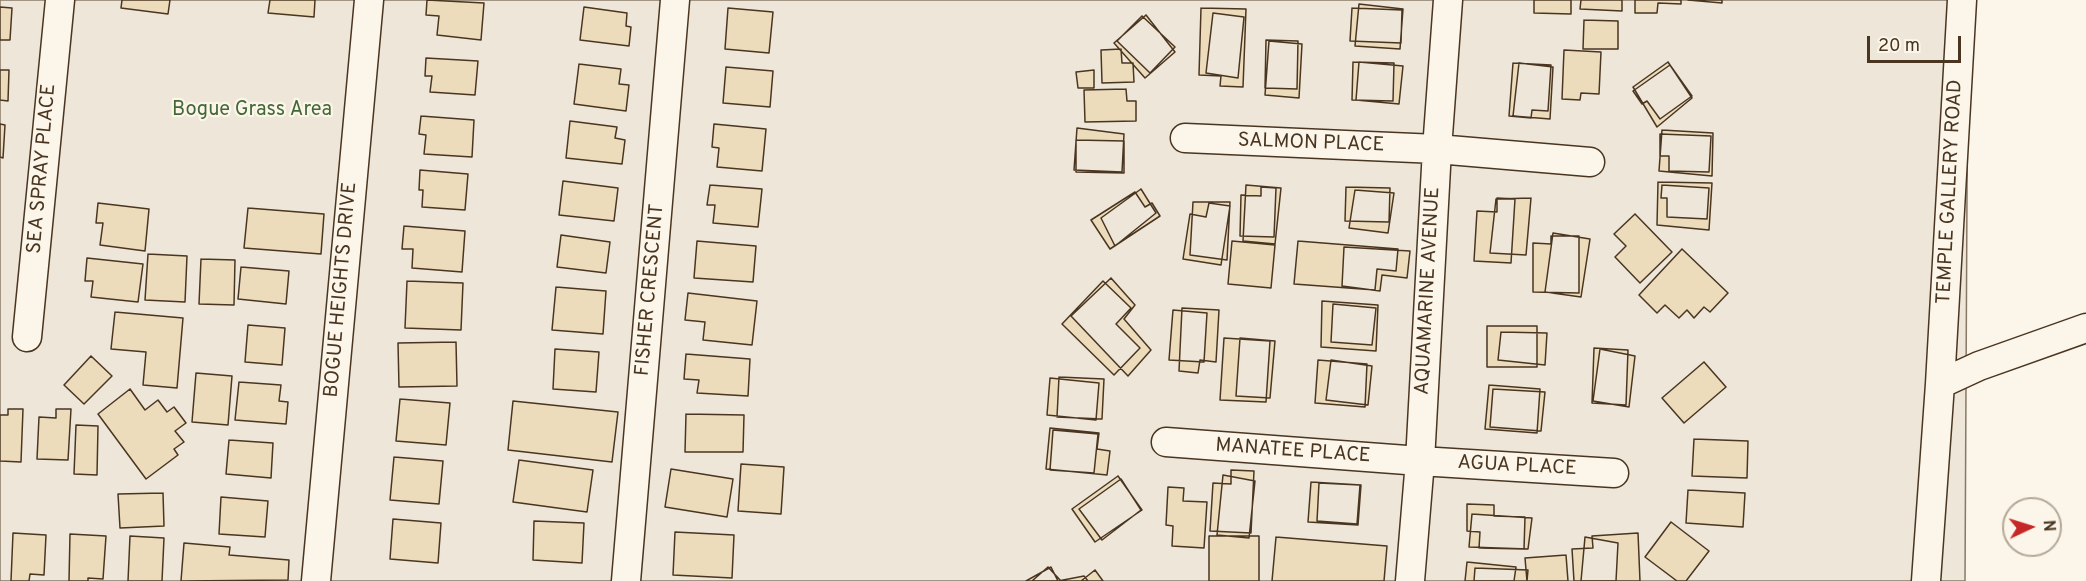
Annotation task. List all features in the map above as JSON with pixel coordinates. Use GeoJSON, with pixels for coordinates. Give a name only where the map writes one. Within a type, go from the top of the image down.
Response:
{"type":"FeatureCollection","features":[{"type":"Feature","properties":{"kind":"street","name":"SEA SPRAY PLACE"},"geometry":{"type":"LineString","coordinates":[[27,337],[60,0]]}},
{"type":"Feature","properties":{"kind":"street","name":"BOGUE HEIGHTS DRIVE"},"geometry":{"type":"LineString","coordinates":[[316,581],[369,0]]}},
{"type":"Feature","properties":{"kind":"street","name":"FISHER CRESCENT"},"geometry":{"type":"LineString","coordinates":[[626,581],[675,0]]}},
{"type":"Feature","properties":{"kind":"street","name":"AQUAMARINE AVENUE"},"geometry":{"type":"LineString","coordinates":[[1410,581],[1420,461],[1437,149],[1448,0]]}},
{"type":"Feature","properties":{"kind":"street","name":"TEMPLE GALLERY ROAD"},"geometry":{"type":"LineString","coordinates":[[1926,581],[1962,0]]}},
{"type":"Feature","properties":{"kind":"street","name":"SALMON PLACE"},"geometry":{"type":"LineString","coordinates":[[1185,138],[1437,149],[1590,162]]}},
{"type":"Feature","properties":{"kind":"street"},"geometry":{"type":"LineString","coordinates":[[1940,384],[1979,366],[2086,328]]}},
{"type":"Feature","properties":{"kind":"street","name":"MANATEE PLACE"},"geometry":{"type":"LineString","coordinates":[[1166,442],[1420,461]]}},
{"type":"Feature","properties":{"kind":"street","name":"AGUA PLACE"},"geometry":{"type":"LineString","coordinates":[[1420,461],[1614,472]]}},
{"type":"Feature","properties":{"kind":"green space","name":"Bogue Grass Area"},"geometry":{"type":"Polygon","coordinates":[[[0,0],[1968,0],[1965,581],[0,581],[0,0]]]}},
{"type":"Feature","properties":{"kind":"building"},"geometry":{"type":"Polygon","coordinates":[[[122,0],[170,0],[168,14],[121,8],[122,0]]]}},
{"type":"Feature","properties":{"kind":"building"},"geometry":{"type":"Polygon","coordinates":[[[270,0],[315,0],[314,17],[268,13],[270,0]]]}},
{"type":"Feature","properties":{"kind":"building"},"geometry":{"type":"Polygon","coordinates":[[[427,0],[484,3],[481,40],[437,35],[439,16],[426,15],[427,0]]]}},
{"type":"Feature","properties":{"kind":"building"},"geometry":{"type":"Polygon","coordinates":[[[1534,0],[1571,0],[1571,14],[1534,13],[1534,0]]]}},
{"type":"Feature","properties":{"kind":"building"},"geometry":{"type":"Polygon","coordinates":[[[1581,0],[1622,0],[1622,11],[1580,9],[1581,0]]]}},
{"type":"Feature","properties":{"kind":"building"},"geometry":{"type":"Polygon","coordinates":[[[1635,0],[1681,0],[1681,4],[1658,3],[1657,13],[1635,13],[1635,0]]]}},
{"type":"Feature","properties":{"kind":"building"},"geometry":{"type":"Polygon","coordinates":[[[1688,0],[1722,0],[1722,3],[1688,0]]]}},
{"type":"Feature","properties":{"kind":"building"},"geometry":{"type":"Polygon","coordinates":[[[1359,4],[1403,9],[1400,49],[1355,46],[1359,4]]]}},
{"type":"Feature","properties":{"kind":"building"},"geometry":{"type":"Polygon","coordinates":[[[0,7],[12,8],[10,40],[0,40],[0,7]]]}},
{"type":"Feature","properties":{"kind":"building"},"geometry":{"type":"Polygon","coordinates":[[[584,7],[627,13],[626,26],[631,27],[629,46],[580,40],[584,7]]]}},
{"type":"Feature","properties":{"kind":"building"},"geometry":{"type":"Polygon","coordinates":[[[728,8],[773,12],[769,53],[725,49],[728,8]]]}},
{"type":"Feature","properties":{"kind":"building"},"geometry":{"type":"Polygon","coordinates":[[[1201,8],[1246,9],[1243,87],[1220,86],[1221,76],[1199,75],[1201,8]]]}},
{"type":"Feature","properties":{"kind":"building"},"geometry":{"type":"Polygon","coordinates":[[[1352,8],[1402,10],[1401,43],[1350,41],[1352,8]]]}},
{"type":"Feature","properties":{"kind":"building"},"geometry":{"type":"Polygon","coordinates":[[[1213,13],[1244,17],[1238,78],[1206,73],[1213,13]]]}},
{"type":"Feature","properties":{"kind":"building"},"geometry":{"type":"Polygon","coordinates":[[[1146,15],[1175,52],[1145,78],[1114,43],[1146,15]]]}},
{"type":"Feature","properties":{"kind":"building"},"geometry":{"type":"Polygon","coordinates":[[[1142,16],[1175,47],[1150,73],[1117,41],[1142,16]]]}},
{"type":"Feature","properties":{"kind":"building"},"geometry":{"type":"Polygon","coordinates":[[[1584,20],[1618,21],[1618,49],[1583,49],[1584,20]]]}},
{"type":"Feature","properties":{"kind":"building"},"geometry":{"type":"Polygon","coordinates":[[[1266,40],[1298,41],[1297,89],[1265,88],[1266,40]]]}},
{"type":"Feature","properties":{"kind":"building"},"geometry":{"type":"Polygon","coordinates":[[[1269,41],[1302,44],[1299,98],[1265,95],[1269,41]]]}},
{"type":"Feature","properties":{"kind":"building"},"geometry":{"type":"Polygon","coordinates":[[[1121,49],[1122,63],[1133,63],[1134,82],[1102,83],[1101,50],[1121,49]]]}},
{"type":"Feature","properties":{"kind":"building"},"geometry":{"type":"Polygon","coordinates":[[[1564,50],[1601,52],[1599,94],[1581,93],[1580,100],[1562,99],[1564,50]]]}},
{"type":"Feature","properties":{"kind":"building"},"geometry":{"type":"Polygon","coordinates":[[[426,58],[478,61],[475,95],[430,92],[432,76],[425,76],[426,58]]]}},
{"type":"Feature","properties":{"kind":"building"},"geometry":{"type":"Polygon","coordinates":[[[1353,62],[1394,63],[1393,101],[1352,100],[1353,62]]]}},
{"type":"Feature","properties":{"kind":"building"},"geometry":{"type":"Polygon","coordinates":[[[1359,62],[1403,66],[1399,104],[1356,100],[1359,62]]]}},
{"type":"Feature","properties":{"kind":"building"},"geometry":{"type":"Polygon","coordinates":[[[1668,62],[1692,98],[1657,127],[1633,87],[1668,62]]]}},
{"type":"Feature","properties":{"kind":"building"},"geometry":{"type":"Polygon","coordinates":[[[1513,63],[1551,65],[1548,111],[1532,110],[1531,118],[1509,116],[1513,63]]]}},
{"type":"Feature","properties":{"kind":"building"},"geometry":{"type":"Polygon","coordinates":[[[1519,63],[1553,67],[1550,119],[1513,116],[1519,63]]]}},
{"type":"Feature","properties":{"kind":"building"},"geometry":{"type":"Polygon","coordinates":[[[579,64],[621,69],[619,84],[629,85],[626,111],[574,104],[579,64]]]}},
{"type":"Feature","properties":{"kind":"building"},"geometry":{"type":"Polygon","coordinates":[[[1670,65],[1692,96],[1660,119],[1647,101],[1642,104],[1633,91],[1670,65]]]}},
{"type":"Feature","properties":{"kind":"building"},"geometry":{"type":"Polygon","coordinates":[[[726,67],[773,71],[770,107],[723,103],[726,67]]]}},
{"type":"Feature","properties":{"kind":"building"},"geometry":{"type":"Polygon","coordinates":[[[0,70],[9,70],[8,101],[0,100],[0,70]]]}},
{"type":"Feature","properties":{"kind":"building"},"geometry":{"type":"Polygon","coordinates":[[[1094,70],[1094,88],[1078,88],[1076,72],[1094,70]]]}},
{"type":"Feature","properties":{"kind":"building"},"geometry":{"type":"Polygon","coordinates":[[[1126,89],[1127,101],[1136,101],[1136,121],[1085,122],[1084,90],[1126,89]]]}},
{"type":"Feature","properties":{"kind":"building"},"geometry":{"type":"Polygon","coordinates":[[[421,116],[474,120],[472,157],[424,154],[426,135],[419,134],[421,116]]]}},
{"type":"Feature","properties":{"kind":"building"},"geometry":{"type":"Polygon","coordinates":[[[570,121],[617,127],[615,138],[625,140],[622,164],[566,158],[570,121]]]}},
{"type":"Feature","properties":{"kind":"building"},"geometry":{"type":"Polygon","coordinates":[[[0,124],[5,125],[3,158],[0,157],[0,124]]]}},
{"type":"Feature","properties":{"kind":"building"},"geometry":{"type":"Polygon","coordinates":[[[714,124],[766,129],[762,171],[717,167],[719,148],[712,147],[714,124]]]}},
{"type":"Feature","properties":{"kind":"building"},"geometry":{"type":"Polygon","coordinates":[[[1077,128],[1124,134],[1122,172],[1074,170],[1077,128]]]}},
{"type":"Feature","properties":{"kind":"building"},"geometry":{"type":"Polygon","coordinates":[[[1662,130],[1713,133],[1712,176],[1659,171],[1662,130]]]}},
{"type":"Feature","properties":{"kind":"building"},"geometry":{"type":"Polygon","coordinates":[[[1660,134],[1711,136],[1709,172],[1669,171],[1669,156],[1660,156],[1660,134]]]}},
{"type":"Feature","properties":{"kind":"building"},"geometry":{"type":"Polygon","coordinates":[[[1076,140],[1124,141],[1124,173],[1076,172],[1076,140]]]}},
{"type":"Feature","properties":{"kind":"building"},"geometry":{"type":"Polygon","coordinates":[[[420,170],[468,174],[465,210],[422,207],[423,190],[419,190],[420,170]]]}},
{"type":"Feature","properties":{"kind":"building"},"geometry":{"type":"Polygon","coordinates":[[[563,181],[618,188],[614,221],[559,215],[563,181]]]}},
{"type":"Feature","properties":{"kind":"building"},"geometry":{"type":"Polygon","coordinates":[[[1658,182],[1712,183],[1709,230],[1657,225],[1658,182]]]}},
{"type":"Feature","properties":{"kind":"building"},"geometry":{"type":"Polygon","coordinates":[[[710,185],[762,189],[758,227],[713,223],[715,205],[707,205],[710,185]]]}},
{"type":"Feature","properties":{"kind":"building"},"geometry":{"type":"Polygon","coordinates":[[[1246,185],[1281,188],[1275,244],[1243,241],[1246,185]]]}},
{"type":"Feature","properties":{"kind":"building"},"geometry":{"type":"Polygon","coordinates":[[[1662,185],[1709,188],[1707,219],[1667,217],[1667,198],[1661,198],[1662,185]]]}},
{"type":"Feature","properties":{"kind":"building"},"geometry":{"type":"Polygon","coordinates":[[[1261,187],[1276,188],[1274,237],[1240,236],[1241,195],[1261,196],[1261,187]]]}},
{"type":"Feature","properties":{"kind":"building"},"geometry":{"type":"Polygon","coordinates":[[[1346,187],[1390,188],[1389,222],[1345,221],[1346,187]]]}},
{"type":"Feature","properties":{"kind":"building"},"geometry":{"type":"Polygon","coordinates":[[[1141,189],[1156,213],[1115,246],[1101,218],[1141,189]]]}},
{"type":"Feature","properties":{"kind":"building"},"geometry":{"type":"Polygon","coordinates":[[[1355,190],[1394,193],[1388,233],[1349,228],[1355,190]]]}},
{"type":"Feature","properties":{"kind":"building"},"geometry":{"type":"Polygon","coordinates":[[[1135,192],[1145,207],[1152,203],[1160,216],[1110,249],[1091,220],[1135,192]]]}},
{"type":"Feature","properties":{"kind":"building"},"geometry":{"type":"Polygon","coordinates":[[[1497,198],[1515,199],[1511,263],[1474,261],[1477,211],[1497,212],[1497,198]]]}},
{"type":"Feature","properties":{"kind":"building"},"geometry":{"type":"Polygon","coordinates":[[[1531,198],[1526,255],[1490,253],[1496,199],[1531,198]]]}},
{"type":"Feature","properties":{"kind":"building"},"geometry":{"type":"Polygon","coordinates":[[[1193,202],[1230,202],[1227,260],[1190,255],[1193,202]]]}},
{"type":"Feature","properties":{"kind":"building"},"geometry":{"type":"Polygon","coordinates":[[[98,203],[149,209],[145,251],[100,245],[103,223],[96,223],[98,203]]]}},
{"type":"Feature","properties":{"kind":"building"},"geometry":{"type":"Polygon","coordinates":[[[1209,203],[1230,206],[1221,265],[1183,259],[1190,214],[1206,217],[1209,203]]]}},
{"type":"Feature","properties":{"kind":"building"},"geometry":{"type":"Polygon","coordinates":[[[248,208],[324,214],[321,254],[244,248],[248,208]]]}},
{"type":"Feature","properties":{"kind":"building"},"geometry":{"type":"Polygon","coordinates":[[[1635,214],[1672,252],[1640,283],[1615,257],[1626,246],[1614,234],[1635,214]]]}},
{"type":"Feature","properties":{"kind":"building"},"geometry":{"type":"Polygon","coordinates":[[[404,226],[465,231],[462,272],[412,268],[413,249],[402,249],[404,226]]]}},
{"type":"Feature","properties":{"kind":"building"},"geometry":{"type":"Polygon","coordinates":[[[1553,233],[1590,239],[1581,297],[1545,292],[1553,233]]]}},
{"type":"Feature","properties":{"kind":"building"},"geometry":{"type":"Polygon","coordinates":[[[561,235],[610,242],[606,273],[557,267],[561,235]]]}},
{"type":"Feature","properties":{"kind":"building"},"geometry":{"type":"Polygon","coordinates":[[[1551,236],[1579,236],[1579,293],[1533,292],[1533,243],[1551,244],[1551,236]]]}},
{"type":"Feature","properties":{"kind":"building"},"geometry":{"type":"Polygon","coordinates":[[[697,241],[756,246],[753,282],[694,278],[697,241]]]}},
{"type":"Feature","properties":{"kind":"building"},"geometry":{"type":"Polygon","coordinates":[[[1232,241],[1275,245],[1271,288],[1228,284],[1232,241]]]}},
{"type":"Feature","properties":{"kind":"building"},"geometry":{"type":"Polygon","coordinates":[[[1298,241],[1398,249],[1396,271],[1377,269],[1375,290],[1294,284],[1298,241]]]}},
{"type":"Feature","properties":{"kind":"building"},"geometry":{"type":"Polygon","coordinates":[[[1344,247],[1410,251],[1407,278],[1382,275],[1380,291],[1342,286],[1344,247]]]}},
{"type":"Feature","properties":{"kind":"building"},"geometry":{"type":"Polygon","coordinates":[[[1682,249],[1728,293],[1710,312],[1704,307],[1694,318],[1687,310],[1679,318],[1665,305],[1657,313],[1639,295],[1682,249]]]}},
{"type":"Feature","properties":{"kind":"building"},"geometry":{"type":"Polygon","coordinates":[[[148,254],[187,256],[185,302],[145,300],[148,254]]]}},
{"type":"Feature","properties":{"kind":"building"},"geometry":{"type":"Polygon","coordinates":[[[87,258],[143,264],[138,302],[91,297],[93,281],[85,281],[87,258]]]}},
{"type":"Feature","properties":{"kind":"building"},"geometry":{"type":"Polygon","coordinates":[[[201,259],[235,260],[234,305],[199,304],[201,259]]]}},
{"type":"Feature","properties":{"kind":"building"},"geometry":{"type":"Polygon","coordinates":[[[241,267],[289,271],[286,304],[238,299],[241,267]]]}},
{"type":"Feature","properties":{"kind":"building"},"geometry":{"type":"Polygon","coordinates":[[[1111,278],[1135,305],[1124,319],[1151,350],[1128,376],[1071,316],[1111,278]]]}},
{"type":"Feature","properties":{"kind":"building"},"geometry":{"type":"Polygon","coordinates":[[[407,281],[463,283],[461,330],[405,328],[407,281]]]}},
{"type":"Feature","properties":{"kind":"building"},"geometry":{"type":"Polygon","coordinates":[[[1103,281],[1131,308],[1116,324],[1140,348],[1114,375],[1062,324],[1103,281]]]}},
{"type":"Feature","properties":{"kind":"building"},"geometry":{"type":"Polygon","coordinates":[[[556,287],[606,291],[603,334],[552,330],[556,287]]]}},
{"type":"Feature","properties":{"kind":"building"},"geometry":{"type":"Polygon","coordinates":[[[688,293],[757,301],[752,345],[703,340],[705,322],[685,320],[688,293]]]}},
{"type":"Feature","properties":{"kind":"building"},"geometry":{"type":"Polygon","coordinates":[[[1322,301],[1378,305],[1376,351],[1321,347],[1322,301]]]}},
{"type":"Feature","properties":{"kind":"building"},"geometry":{"type":"Polygon","coordinates":[[[1333,304],[1376,308],[1372,345],[1331,342],[1333,304]]]}},
{"type":"Feature","properties":{"kind":"building"},"geometry":{"type":"Polygon","coordinates":[[[1182,308],[1219,310],[1216,362],[1200,360],[1198,373],[1179,371],[1182,308]]]}},
{"type":"Feature","properties":{"kind":"building"},"geometry":{"type":"Polygon","coordinates":[[[1173,310],[1207,313],[1204,362],[1169,360],[1173,310]]]}},
{"type":"Feature","properties":{"kind":"building"},"geometry":{"type":"Polygon","coordinates":[[[115,312],[183,318],[177,388],[143,385],[146,352],[111,349],[115,312]]]}},
{"type":"Feature","properties":{"kind":"building"},"geometry":{"type":"Polygon","coordinates":[[[248,325],[285,328],[282,365],[245,362],[248,325]]]}},
{"type":"Feature","properties":{"kind":"building"},"geometry":{"type":"Polygon","coordinates":[[[1487,326],[1537,326],[1537,367],[1487,367],[1487,326]]]}},
{"type":"Feature","properties":{"kind":"building"},"geometry":{"type":"Polygon","coordinates":[[[1501,332],[1547,333],[1545,365],[1498,360],[1501,332]]]}},
{"type":"Feature","properties":{"kind":"building"},"geometry":{"type":"Polygon","coordinates":[[[1224,338],[1270,341],[1266,402],[1220,400],[1224,338]]]}},
{"type":"Feature","properties":{"kind":"building"},"geometry":{"type":"Polygon","coordinates":[[[1240,338],[1275,341],[1270,398],[1236,396],[1240,338]]]}},
{"type":"Feature","properties":{"kind":"building"},"geometry":{"type":"Polygon","coordinates":[[[456,342],[457,386],[399,387],[398,343],[456,342]]]}},
{"type":"Feature","properties":{"kind":"building"},"geometry":{"type":"Polygon","coordinates":[[[1594,348],[1628,350],[1626,405],[1592,403],[1594,348]]]}},
{"type":"Feature","properties":{"kind":"building"},"geometry":{"type":"Polygon","coordinates":[[[555,349],[599,352],[596,392],[553,389],[555,349]]]}},
{"type":"Feature","properties":{"kind":"building"},"geometry":{"type":"Polygon","coordinates":[[[1600,349],[1635,356],[1629,407],[1593,401],[1600,349]]]}},
{"type":"Feature","properties":{"kind":"building"},"geometry":{"type":"Polygon","coordinates":[[[686,354],[750,359],[748,396],[697,393],[699,380],[684,379],[686,354]]]}},
{"type":"Feature","properties":{"kind":"building"},"geometry":{"type":"Polygon","coordinates":[[[91,356],[112,376],[84,404],[64,385],[91,356]]]}},
{"type":"Feature","properties":{"kind":"building"},"geometry":{"type":"Polygon","coordinates":[[[1318,360],[1367,364],[1365,407],[1315,403],[1318,360]]]}},
{"type":"Feature","properties":{"kind":"building"},"geometry":{"type":"Polygon","coordinates":[[[1331,360],[1372,366],[1368,405],[1326,400],[1331,360]]]}},
{"type":"Feature","properties":{"kind":"building"},"geometry":{"type":"Polygon","coordinates":[[[1704,362],[1726,387],[1684,423],[1662,398],[1704,362]]]}},
{"type":"Feature","properties":{"kind":"building"},"geometry":{"type":"Polygon","coordinates":[[[196,373],[232,376],[228,425],[192,422],[196,373]]]}},
{"type":"Feature","properties":{"kind":"building"},"geometry":{"type":"Polygon","coordinates":[[[1059,377],[1104,379],[1102,419],[1057,417],[1059,377]]]}},
{"type":"Feature","properties":{"kind":"building"},"geometry":{"type":"Polygon","coordinates":[[[1050,378],[1099,383],[1096,420],[1047,415],[1050,378]]]}},
{"type":"Feature","properties":{"kind":"building"},"geometry":{"type":"Polygon","coordinates":[[[239,382],[281,385],[279,401],[288,402],[286,424],[235,420],[239,382]]]}},
{"type":"Feature","properties":{"kind":"building"},"geometry":{"type":"Polygon","coordinates":[[[1489,385],[1540,389],[1537,433],[1485,429],[1489,385]]]}},
{"type":"Feature","properties":{"kind":"building"},"geometry":{"type":"Polygon","coordinates":[[[130,389],[145,410],[158,400],[167,412],[174,407],[186,423],[175,431],[184,442],[174,449],[178,455],[146,479],[98,414],[130,389]]]}},
{"type":"Feature","properties":{"kind":"building"},"geometry":{"type":"Polygon","coordinates":[[[1493,389],[1545,392],[1541,431],[1490,427],[1493,389]]]}},
{"type":"Feature","properties":{"kind":"building"},"geometry":{"type":"Polygon","coordinates":[[[400,399],[450,403],[446,445],[396,441],[400,399]]]}},
{"type":"Feature","properties":{"kind":"building"},"geometry":{"type":"Polygon","coordinates":[[[513,401],[618,412],[612,462],[508,450],[513,401]]]}},
{"type":"Feature","properties":{"kind":"building"},"geometry":{"type":"Polygon","coordinates":[[[8,409],[23,409],[21,462],[0,461],[0,415],[8,415],[8,409]]]}},
{"type":"Feature","properties":{"kind":"building"},"geometry":{"type":"Polygon","coordinates":[[[56,409],[71,409],[68,460],[37,459],[39,417],[56,418],[56,409]]]}},
{"type":"Feature","properties":{"kind":"building"},"geometry":{"type":"Polygon","coordinates":[[[686,414],[744,415],[743,452],[685,452],[686,414]]]}},
{"type":"Feature","properties":{"kind":"building"},"geometry":{"type":"Polygon","coordinates":[[[76,425],[98,426],[97,475],[74,474],[76,425]]]}},
{"type":"Feature","properties":{"kind":"building"},"geometry":{"type":"Polygon","coordinates":[[[1050,428],[1099,433],[1097,449],[1110,451],[1107,475],[1046,469],[1050,428]]]}},
{"type":"Feature","properties":{"kind":"building"},"geometry":{"type":"Polygon","coordinates":[[[1053,430],[1098,434],[1094,473],[1050,470],[1053,430]]]}},
{"type":"Feature","properties":{"kind":"building"},"geometry":{"type":"Polygon","coordinates":[[[1694,439],[1748,441],[1747,478],[1692,476],[1694,439]]]}},
{"type":"Feature","properties":{"kind":"building"},"geometry":{"type":"Polygon","coordinates":[[[229,440],[273,443],[271,478],[226,474],[229,440]]]}},
{"type":"Feature","properties":{"kind":"building"},"geometry":{"type":"Polygon","coordinates":[[[394,457],[443,461],[439,504],[390,500],[394,457]]]}},
{"type":"Feature","properties":{"kind":"building"},"geometry":{"type":"Polygon","coordinates":[[[519,460],[593,470],[587,512],[513,502],[519,460]]]}},
{"type":"Feature","properties":{"kind":"building"},"geometry":{"type":"Polygon","coordinates":[[[741,464],[784,467],[781,514],[738,511],[741,464]]]}},
{"type":"Feature","properties":{"kind":"building"},"geometry":{"type":"Polygon","coordinates":[[[671,469],[733,479],[727,517],[665,507],[671,469]]]}},
{"type":"Feature","properties":{"kind":"building"},"geometry":{"type":"Polygon","coordinates":[[[1231,470],[1254,471],[1251,533],[1210,531],[1213,483],[1231,484],[1231,470]]]}},
{"type":"Feature","properties":{"kind":"building"},"geometry":{"type":"Polygon","coordinates":[[[1223,475],[1255,481],[1249,538],[1217,535],[1223,475]]]}},
{"type":"Feature","properties":{"kind":"building"},"geometry":{"type":"Polygon","coordinates":[[[1118,476],[1142,510],[1095,542],[1072,509],[1118,476]]]}},
{"type":"Feature","properties":{"kind":"building"},"geometry":{"type":"Polygon","coordinates":[[[1121,479],[1141,510],[1102,540],[1079,509],[1121,479]]]}},
{"type":"Feature","properties":{"kind":"building"},"geometry":{"type":"Polygon","coordinates":[[[1311,482],[1361,485],[1358,525],[1308,522],[1311,482]]]}},
{"type":"Feature","properties":{"kind":"building"},"geometry":{"type":"Polygon","coordinates":[[[1319,483],[1360,485],[1357,524],[1317,521],[1319,483]]]}},
{"type":"Feature","properties":{"kind":"building"},"geometry":{"type":"Polygon","coordinates":[[[1168,487],[1184,488],[1183,501],[1207,502],[1204,548],[1172,546],[1173,526],[1166,525],[1168,487]]]}},
{"type":"Feature","properties":{"kind":"building"},"geometry":{"type":"Polygon","coordinates":[[[1688,490],[1745,493],[1743,527],[1686,523],[1688,490]]]}},
{"type":"Feature","properties":{"kind":"building"},"geometry":{"type":"Polygon","coordinates":[[[163,493],[164,526],[120,528],[118,494],[163,493]]]}},
{"type":"Feature","properties":{"kind":"building"},"geometry":{"type":"Polygon","coordinates":[[[221,497],[268,501],[265,537],[219,534],[221,497]]]}},
{"type":"Feature","properties":{"kind":"building"},"geometry":{"type":"Polygon","coordinates":[[[1467,504],[1494,505],[1494,516],[1525,517],[1524,549],[1479,548],[1480,532],[1467,531],[1467,504]]]}},
{"type":"Feature","properties":{"kind":"building"},"geometry":{"type":"Polygon","coordinates":[[[1472,514],[1532,518],[1528,549],[1469,547],[1472,514]]]}},
{"type":"Feature","properties":{"kind":"building"},"geometry":{"type":"Polygon","coordinates":[[[393,519],[441,523],[438,563],[390,559],[393,519]]]}},
{"type":"Feature","properties":{"kind":"building"},"geometry":{"type":"Polygon","coordinates":[[[534,521],[584,523],[582,563],[533,560],[534,521]]]}},
{"type":"Feature","properties":{"kind":"building"},"geometry":{"type":"Polygon","coordinates":[[[1671,522],[1709,551],[1686,581],[1677,581],[1645,557],[1671,522]]]}},
{"type":"Feature","properties":{"kind":"building"},"geometry":{"type":"Polygon","coordinates":[[[675,532],[734,535],[732,578],[673,575],[675,532]]]}},
{"type":"Feature","properties":{"kind":"building"},"geometry":{"type":"Polygon","coordinates":[[[13,533],[46,535],[44,575],[30,574],[29,581],[11,581],[13,533]]]}},
{"type":"Feature","properties":{"kind":"building"},"geometry":{"type":"Polygon","coordinates":[[[1638,533],[1640,581],[1574,581],[1572,549],[1593,548],[1592,536],[1638,533]]]}},
{"type":"Feature","properties":{"kind":"building"},"geometry":{"type":"Polygon","coordinates":[[[70,534],[106,536],[103,579],[88,578],[88,581],[69,581],[70,534]]]}},
{"type":"Feature","properties":{"kind":"building"},"geometry":{"type":"Polygon","coordinates":[[[130,536],[164,538],[162,581],[128,581],[130,536]]]}},
{"type":"Feature","properties":{"kind":"building"},"geometry":{"type":"Polygon","coordinates":[[[1209,536],[1259,536],[1259,581],[1209,581],[1209,536]]]}},
{"type":"Feature","properties":{"kind":"building"},"geometry":{"type":"Polygon","coordinates":[[[1276,537],[1387,546],[1384,581],[1272,581],[1276,537]]]}},
{"type":"Feature","properties":{"kind":"building"},"geometry":{"type":"Polygon","coordinates":[[[1585,537],[1618,543],[1616,581],[1581,581],[1585,537]]]}},
{"type":"Feature","properties":{"kind":"building"},"geometry":{"type":"Polygon","coordinates":[[[184,543],[230,547],[229,555],[289,560],[288,580],[181,581],[184,543]]]}},
{"type":"Feature","properties":{"kind":"building"},"geometry":{"type":"Polygon","coordinates":[[[1566,555],[1568,581],[1527,581],[1525,558],[1566,555]]]}},
{"type":"Feature","properties":{"kind":"building"},"geometry":{"type":"Polygon","coordinates":[[[1467,562],[1516,567],[1514,581],[1465,581],[1467,562]]]}},
{"type":"Feature","properties":{"kind":"building"},"geometry":{"type":"Polygon","coordinates":[[[1048,567],[1061,581],[1032,581],[1048,567]]]}},
{"type":"Feature","properties":{"kind":"building"},"geometry":{"type":"Polygon","coordinates":[[[1051,567],[1058,581],[1026,581],[1051,567]]]}},
{"type":"Feature","properties":{"kind":"building"},"geometry":{"type":"Polygon","coordinates":[[[1475,568],[1528,570],[1527,581],[1474,581],[1475,568]]]}},
{"type":"Feature","properties":{"kind":"building"},"geometry":{"type":"Polygon","coordinates":[[[1095,570],[1103,581],[1081,581],[1095,570]]]}},
{"type":"Feature","properties":{"kind":"building"},"geometry":{"type":"Polygon","coordinates":[[[1084,576],[1088,581],[1058,581],[1084,576]]]}}]}
